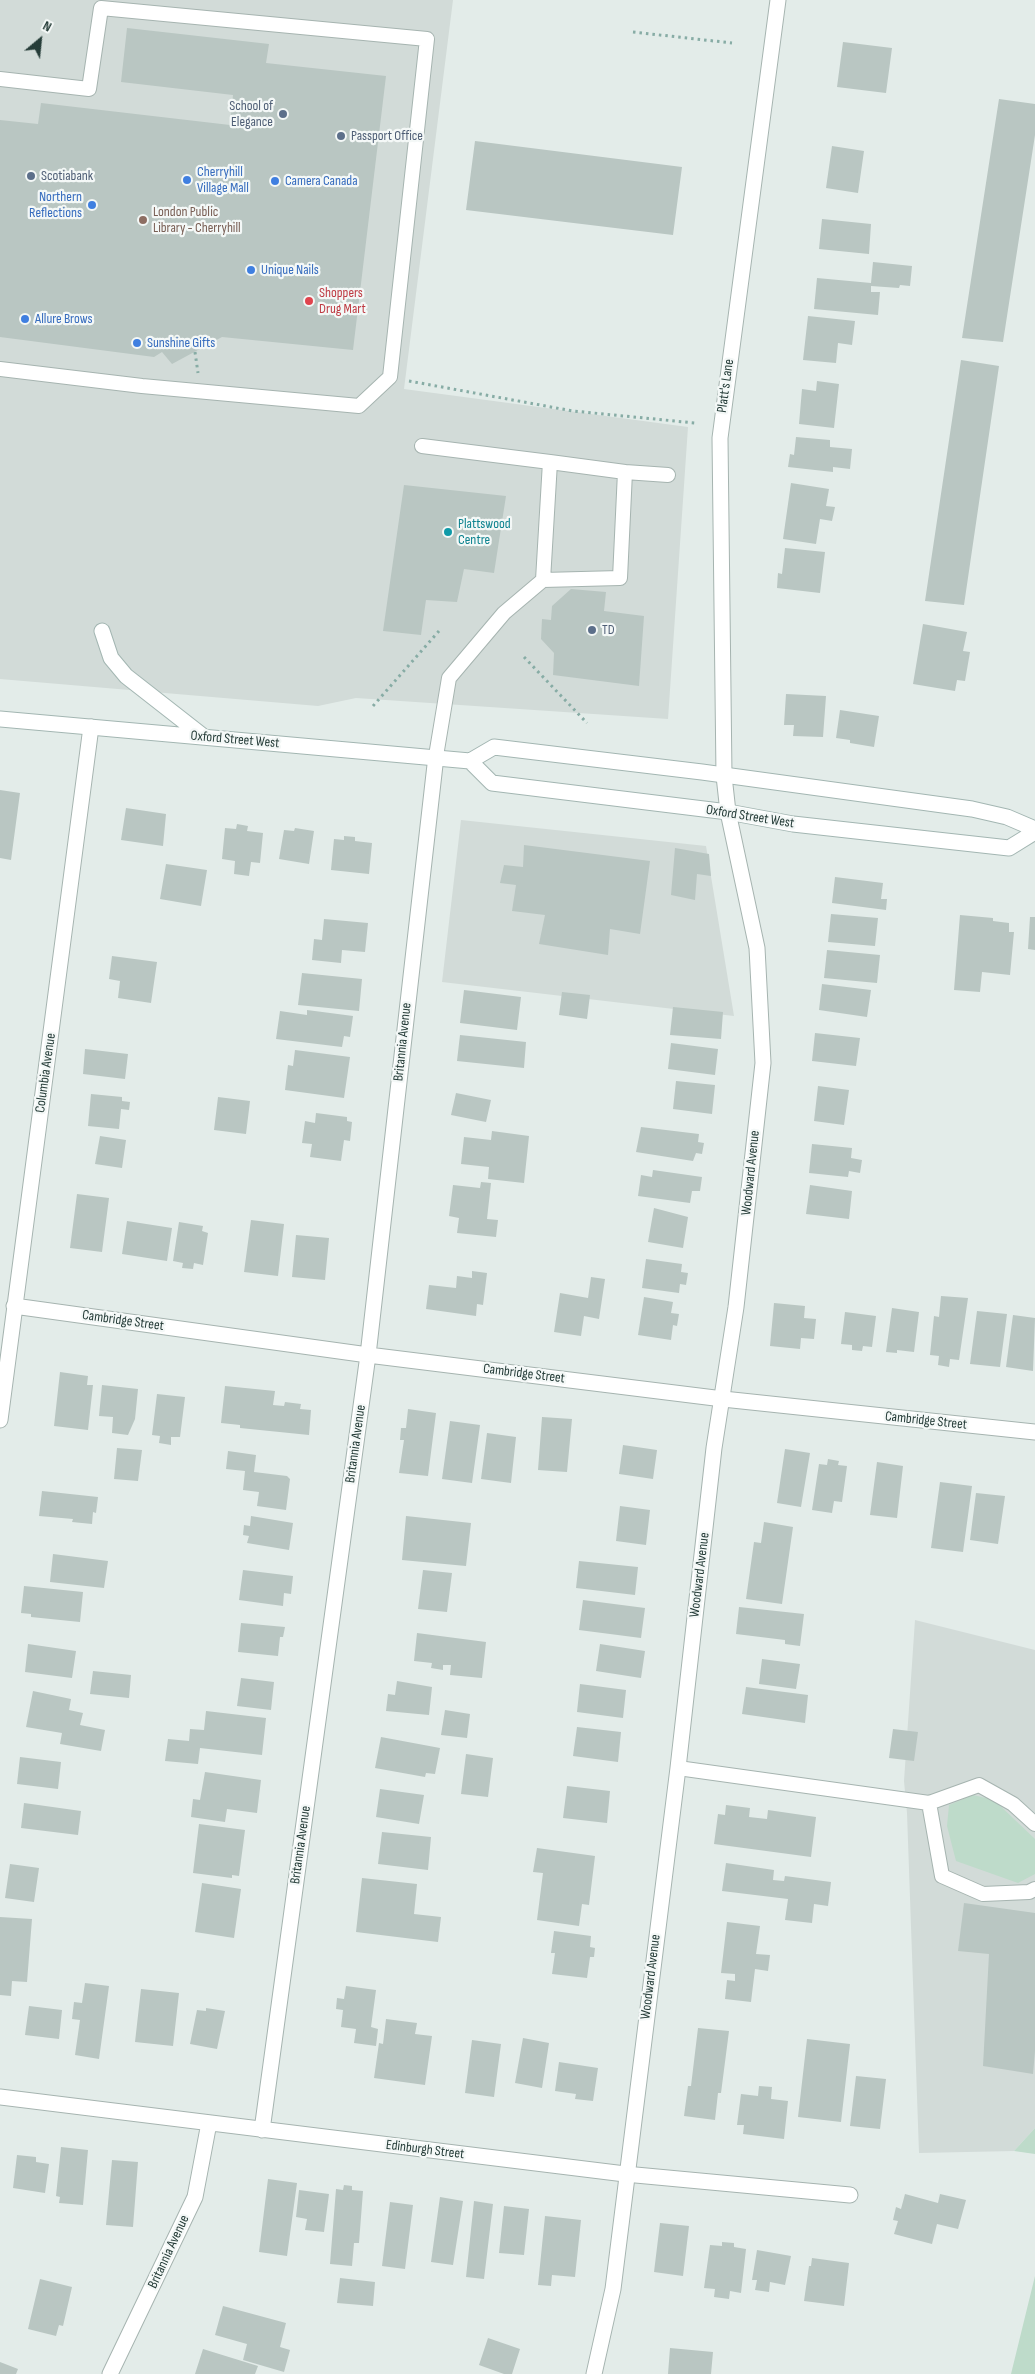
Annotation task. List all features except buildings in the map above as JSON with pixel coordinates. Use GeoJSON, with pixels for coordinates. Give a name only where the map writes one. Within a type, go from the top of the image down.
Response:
{"type":"FeatureCollection","features":[{"type":"Feature","properties":{"kind":"street","name":"Platt's Lane"},"geometry":{"type":"LineString","coordinates":[[724,776],[720,438],[778,0]]}},
{"type":"Feature","properties":{"kind":"street"},"geometry":{"type":"LineString","coordinates":[[102,631],[111,658],[126,676],[204,737]]}},
{"type":"Feature","properties":{"kind":"street","name":"Oxford Street West"},"geometry":{"type":"LineString","coordinates":[[0,719],[436,756],[470,761],[492,783],[728,812],[793,824],[1009,848],[1035,831]]}},
{"type":"Feature","properties":{"kind":"street","name":"Columbia Avenue"},"geometry":{"type":"LineString","coordinates":[[0,1420],[91,727]]}},
{"type":"Feature","properties":{"kind":"street","name":"Oxford Street West"},"geometry":{"type":"LineString","coordinates":[[470,761],[494,748],[724,776],[972,810],[1007,817],[1035,831]]}},
{"type":"Feature","properties":{"kind":"street","name":"Britannia Avenue"},"geometry":{"type":"LineString","coordinates":[[262,2130],[368,1355],[436,756]]}},
{"type":"Feature","properties":{"kind":"street","name":"Woodward Avenue"},"geometry":{"type":"LineString","coordinates":[[594,2374],[612,2288],[678,1768],[714,1448],[736,1307],[763,1064],[757,948],[728,812],[724,776]]}},
{"type":"Feature","properties":{"kind":"street","name":"Cambridge Street"},"geometry":{"type":"LineString","coordinates":[[14,1306],[368,1355],[723,1399],[1035,1432]]}},
{"type":"Feature","properties":{"kind":"street","name":"Edinburgh Street"},"geometry":{"type":"LineString","coordinates":[[0,2097],[626,2174],[850,2195]]}},
{"type":"Feature","properties":{"kind":"street","name":"Britannia Avenue"},"geometry":{"type":"LineString","coordinates":[[110,2374],[195,2197],[209,2123]]}},
{"type":"Feature","properties":{"kind":"lane"},"geometry":{"type":"LineString","coordinates":[[0,78],[89,89],[101,8],[427,38],[390,378],[359,406],[142,386],[0,369]]}},
{"type":"Feature","properties":{"kind":"lane"},"geometry":{"type":"LineString","coordinates":[[422,446],[625,472],[668,475]]}},
{"type":"Feature","properties":{"kind":"lane"},"geometry":{"type":"LineString","coordinates":[[543,580],[550,462]]}},
{"type":"Feature","properties":{"kind":"lane"},"geometry":{"type":"LineString","coordinates":[[436,756],[448,678],[504,613],[543,580],[620,578],[625,472]]}},
{"type":"Feature","properties":{"kind":"lane"},"geometry":{"type":"LineString","coordinates":[[678,1768],[929,1803],[979,1785],[1013,1804],[1035,1824]]}},
{"type":"Feature","properties":{"kind":"lane"},"geometry":{"type":"LineString","coordinates":[[929,1803],[942,1876],[983,1894],[1029,1892],[1035,1889]]}},
{"type":"Feature","properties":{"kind":"path"},"geometry":{"type":"LineString","coordinates":[[633,32],[732,43]]}},
{"type":"Feature","properties":{"kind":"path"},"geometry":{"type":"LineString","coordinates":[[404,380],[573,411],[695,423]]}},
{"type":"Feature","properties":{"kind":"path"},"geometry":{"type":"LineString","coordinates":[[373,706],[439,631]]}},
{"type":"Feature","properties":{"kind":"path"},"geometry":{"type":"LineString","coordinates":[[524,657],[587,723]]}},
{"type":"Feature","properties":{"kind":"shaded area"},"geometry":{"type":"Polygon","coordinates":[[[0,0],[453,0],[404,389],[688,427],[668,719],[356,698],[318,706],[0,679],[0,0]]]}},
{"type":"Feature","properties":{"kind":"shaded area"},"geometry":{"type":"Polygon","coordinates":[[[461,820],[706,846],[734,1016],[442,982],[461,820]]]}},
{"type":"Feature","properties":{"kind":"shaded area"},"geometry":{"type":"Polygon","coordinates":[[[915,1620],[1035,1650],[1035,2128],[1014,2151],[919,2153],[907,1813],[904,1781],[915,1620]]]}},
{"type":"Feature","properties":{"kind":"green space"},"geometry":{"type":"Polygon","coordinates":[[[973,1795],[994,1800],[1035,1839],[1035,1874],[1018,1883],[956,1861],[947,1826],[949,1805],[973,1795]]]}},
{"type":"Feature","properties":{"kind":"green space"},"geometry":{"type":"Polygon","coordinates":[[[1035,2128],[1035,2154],[1014,2151],[1035,2128]]]}},
{"type":"Feature","properties":{"kind":"green space"},"geometry":{"type":"Polygon","coordinates":[[[1035,2276],[1035,2374],[1011,2374],[1035,2276]]]}},
{"type":"Feature","properties":{"kind":"place","name":"School of Elegance"},"geometry":{"type":"Point","coordinates":[283,114]}},
{"type":"Feature","properties":{"kind":"place","name":"Passport Office"},"geometry":{"type":"Point","coordinates":[341,136]}},
{"type":"Feature","properties":{"kind":"place","name":"Scotiabank"},"geometry":{"type":"Point","coordinates":[31,176]}},
{"type":"Feature","properties":{"kind":"place","name":"Cherryhill Village Mall"},"geometry":{"type":"Point","coordinates":[187,180]}},
{"type":"Feature","properties":{"kind":"place","name":"Camera Canada"},"geometry":{"type":"Point","coordinates":[275,181]}},
{"type":"Feature","properties":{"kind":"place","name":"Northern Reflections"},"geometry":{"type":"Point","coordinates":[92,205]}},
{"type":"Feature","properties":{"kind":"place","name":"London Public Library - Cherryhill"},"geometry":{"type":"Point","coordinates":[143,220]}},
{"type":"Feature","properties":{"kind":"place","name":"Unique Nails"},"geometry":{"type":"Point","coordinates":[251,270]}},
{"type":"Feature","properties":{"kind":"place","name":"Shoppers Drug Mart"},"geometry":{"type":"Point","coordinates":[309,301]}},
{"type":"Feature","properties":{"kind":"place","name":"Allure Brows"},"geometry":{"type":"Point","coordinates":[25,319]}},
{"type":"Feature","properties":{"kind":"place","name":"Sunshine Gifts"},"geometry":{"type":"Point","coordinates":[137,343]}},
{"type":"Feature","properties":{"kind":"place","name":"Plattswood Centre"},"geometry":{"type":"Point","coordinates":[448,532]}},
{"type":"Feature","properties":{"kind":"place","name":"TD"},"geometry":{"type":"Point","coordinates":[592,630]}}]}
